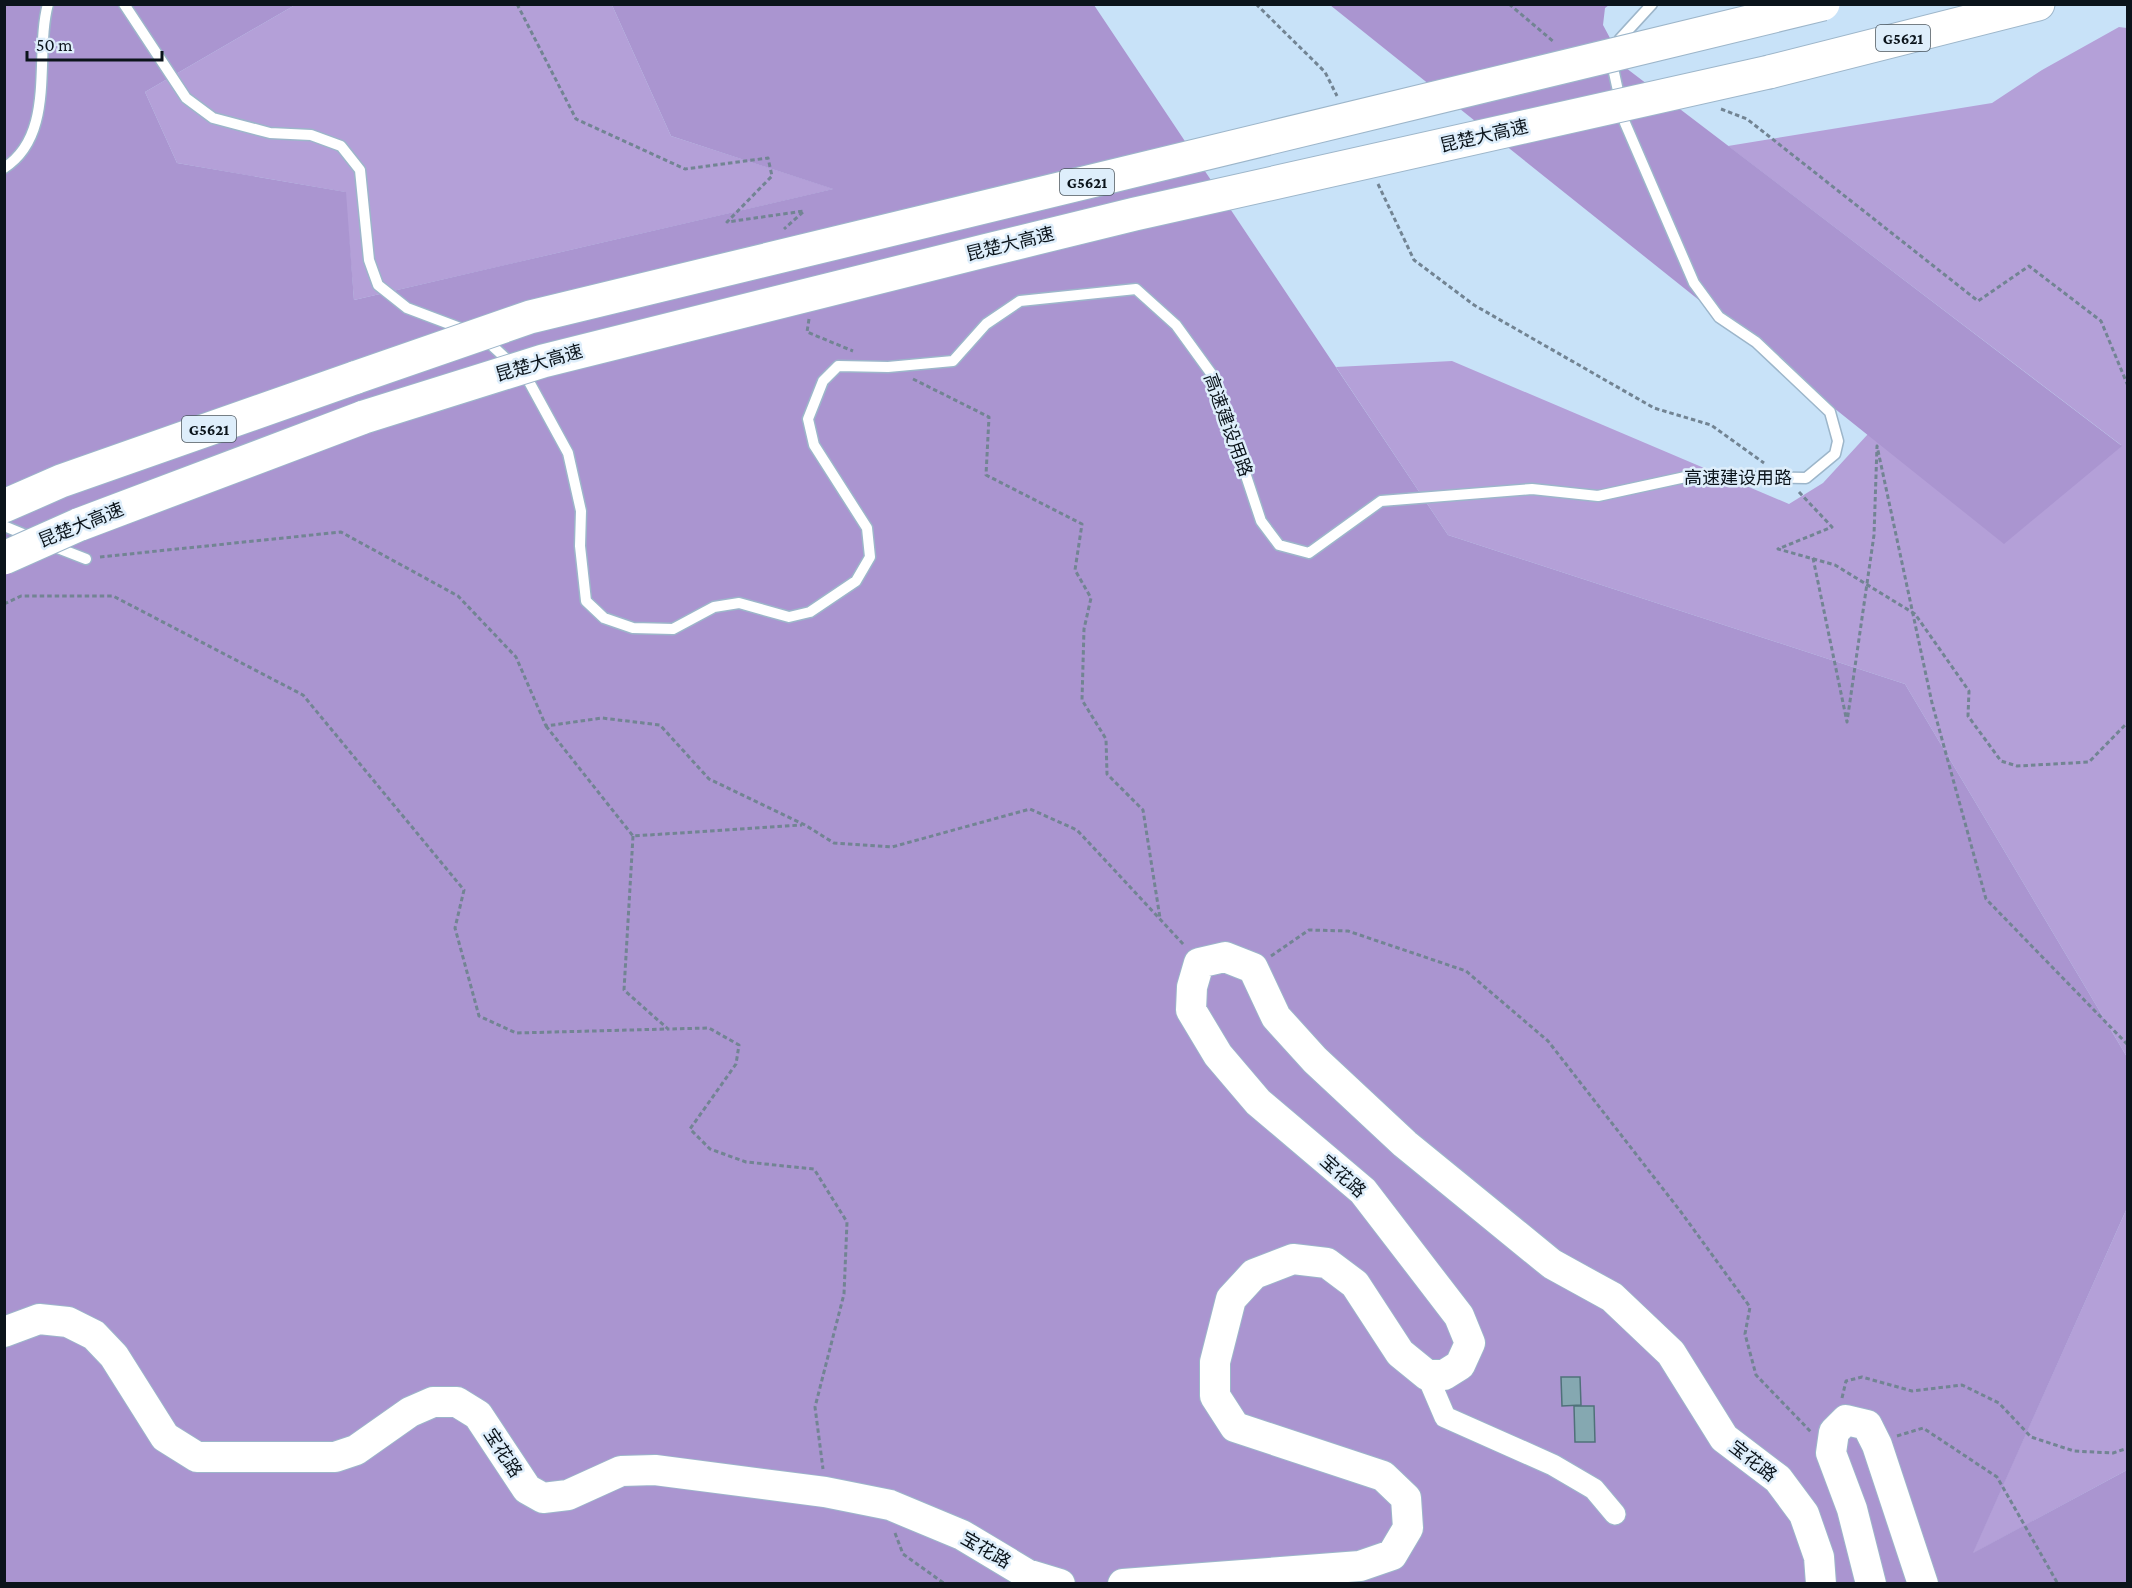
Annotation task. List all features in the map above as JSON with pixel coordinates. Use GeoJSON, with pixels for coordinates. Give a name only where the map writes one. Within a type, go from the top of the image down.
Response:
{"type":"FeatureCollection","features":[{"type":"Feature","properties":{"kind":"highway","name":"G5621"},"geometry":{"type":"LineString","coordinates":[[4,506],[61,481],[530,317],[1823,4]]}},
{"type":"Feature","properties":{"kind":"highway","name":"昆楚大高速"},"geometry":{"type":"LineString","coordinates":[[4,558],[78,525],[364,417],[543,361],[1033,239],[1769,72],[2038,5]]}},
{"type":"Feature","properties":{"kind":"main road"},"geometry":{"type":"LineString","coordinates":[[1199,963],[1225,957],[1253,968]]}},
{"type":"Feature","properties":{"kind":"main road","name":"宝花路"},"geometry":{"type":"LineString","coordinates":[[1199,963],[1192,987],[1191,1010],[1218,1055],[1258,1102],[1363,1191],[1459,1316],[1470,1343],[1460,1365],[1444,1375],[1427,1375]]}},
{"type":"Feature","properties":{"kind":"main road","name":"宝花路"},"geometry":{"type":"LineString","coordinates":[[1253,968],[1276,1017],[1315,1060],[1405,1144],[1552,1264],[1612,1297],[1671,1353],[1724,1438],[1778,1479],[1804,1514],[1819,1557],[1821,1584]]}},
{"type":"Feature","properties":{"kind":"main road"},"geometry":{"type":"LineString","coordinates":[[1123,1584],[1360,1566],[1392,1555],[1408,1528],[1406,1498],[1383,1476],[1235,1427],[1215,1396],[1215,1362],[1231,1299],[1254,1274],[1293,1259],[1327,1263],[1355,1284],[1400,1353],[1427,1375]]}},
{"type":"Feature","properties":{"kind":"main road","name":"宝花路"},"geometry":{"type":"LineString","coordinates":[[4,1332],[39,1319],[68,1322],[94,1335],[114,1356],[165,1437],[197,1457],[335,1458],[356,1450],[410,1412],[434,1402],[458,1402],[478,1415],[527,1489],[543,1498],[568,1495],[621,1471],[655,1470],[825,1492],[900,1509],[962,1535],[1027,1574],[1060,1584]]}},
{"type":"Feature","properties":{"kind":"main road"},"geometry":{"type":"LineString","coordinates":[[1871,1584],[1852,1509],[1831,1453],[1834,1432],[1846,1420],[1867,1425],[1877,1445],[1923,1584]]}},
{"type":"Feature","properties":{"kind":"street"},"geometry":{"type":"LineString","coordinates":[[1427,1375],[1445,1417],[1553,1465],[1594,1489],[1615,1514]]}},
{"type":"Feature","properties":{"kind":"lane"},"geometry":{"type":"LineString","coordinates":[[4,168],[29,139],[41,106],[42,26],[48,4]]}},
{"type":"Feature","properties":{"kind":"lane","name":"高速建设用路"},"geometry":{"type":"LineString","coordinates":[[124,4],[186,98],[213,118],[270,133],[311,135],[340,146],[360,170],[369,260],[378,285],[407,308],[482,336],[527,378],[568,453],[581,511],[580,546],[586,602],[604,618],[633,628],[673,629],[714,606],[739,603],[789,617],[810,612],[856,581],[870,557],[867,528],[814,446],[808,419],[824,381],[838,366],[888,367],[952,361],[986,324],[1020,301],[1136,289],[1176,326],[1213,376],[1261,521],[1279,545],[1309,554],[1381,501],[1532,489],[1598,496],[1690,476],[1806,478],[1835,454],[1838,441],[1830,412],[1756,342],[1719,317],[1694,283],[1625,123],[1612,68],[1620,39],[1652,4]]}},
{"type":"Feature","properties":{"kind":"lane"},"geometry":{"type":"LineString","coordinates":[[4,526],[86,559]]}},
{"type":"Feature","properties":{"kind":"path"},"geometry":{"type":"LineString","coordinates":[[517,4],[576,119],[685,169],[768,158],[772,176],[727,222],[804,211],[779,234]]}},
{"type":"Feature","properties":{"kind":"path"},"geometry":{"type":"LineString","coordinates":[[1256,4],[1325,72],[1340,104]]}},
{"type":"Feature","properties":{"kind":"path"},"geometry":{"type":"LineString","coordinates":[[1509,4],[1555,43]]}},
{"type":"Feature","properties":{"kind":"path"},"geometry":{"type":"LineString","coordinates":[[1713,106],[1747,119],[1978,301],[2030,266],[2101,321],[2127,386]]}},
{"type":"Feature","properties":{"kind":"path"},"geometry":{"type":"LineString","coordinates":[[1374,176],[1414,260],[1474,305],[1654,408],[1711,425],[1785,478],[1832,527],[1778,549],[1835,565],[1912,612],[1969,691],[1968,716],[2001,761],[2017,766],[2089,762],[2127,722]]}},
{"type":"Feature","properties":{"kind":"path"},"geometry":{"type":"LineString","coordinates":[[811,309],[807,332],[888,367],[989,417],[986,475],[1082,524],[1075,570],[1091,598],[1084,628],[1082,700],[1106,739],[1107,774],[1143,810],[1160,918]]}},
{"type":"Feature","properties":{"kind":"path"},"geometry":{"type":"LineString","coordinates":[[1813,558],[1846,722],[1874,535],[1877,446],[1932,703],[1986,898],[2127,1045]]}},
{"type":"Feature","properties":{"kind":"path"},"geometry":{"type":"LineString","coordinates":[[86,559],[341,532],[458,596],[516,657],[546,726],[633,836],[624,990],[668,1029]]}},
{"type":"Feature","properties":{"kind":"path"},"geometry":{"type":"LineString","coordinates":[[4,604],[21,596],[114,596],[303,695],[464,890],[455,928],[479,1016],[516,1033],[709,1028],[739,1045],[736,1064],[690,1129],[710,1149],[746,1162],[814,1169],[847,1222],[844,1294],[815,1407],[825,1492]]}},
{"type":"Feature","properties":{"kind":"path"},"geometry":{"type":"LineString","coordinates":[[546,726],[602,718],[660,725],[709,779],[806,825],[834,843],[892,848],[1030,809],[1077,830],[1199,963]]}},
{"type":"Feature","properties":{"kind":"path"},"geometry":{"type":"LineString","coordinates":[[633,836],[806,825]]}},
{"type":"Feature","properties":{"kind":"path"},"geometry":{"type":"LineString","coordinates":[[1253,968],[1309,930],[1348,931],[1466,970],[1548,1041],[1681,1212],[1750,1307],[1745,1334],[1756,1375],[1831,1453]]}},
{"type":"Feature","properties":{"kind":"path"},"geometry":{"type":"LineString","coordinates":[[1846,1420],[1841,1394],[1846,1381],[1862,1377],[1912,1391],[1962,1385],[1999,1403],[2031,1437],[2074,1451],[2113,1453],[2127,1448]]}},
{"type":"Feature","properties":{"kind":"path"},"geometry":{"type":"LineString","coordinates":[[1923,1428],[1997,1478],[2058,1584]]}},
{"type":"Feature","properties":{"kind":"path"},"geometry":{"type":"LineString","coordinates":[[900,1509],[895,1532],[903,1554],[945,1584]]}},
{"type":"Feature","properties":{"kind":"shaded area"},"geometry":{"type":"Polygon","coordinates":[[[5,5],[295,5],[145,92],[177,163],[346,192],[354,300],[833,189],[671,136],[612,5],[1094,5],[1448,535],[1905,684],[2127,1057],[2127,1208],[1973,1553],[2127,1470],[2127,1583],[5,1584],[5,5]]]}},
{"type":"Feature","properties":{"kind":"shaded area"},"geometry":{"type":"Polygon","coordinates":[[[295,5],[612,5],[671,136],[834,189],[354,300],[345,192],[177,163],[145,92],[295,5]]]}},
{"type":"Feature","properties":{"kind":"shaded area"},"geometry":{"type":"Polygon","coordinates":[[[1330,5],[1609,5],[1605,8],[1603,25],[1626,68],[2122,446],[2004,544],[1330,5]]]}},
{"type":"Feature","properties":{"kind":"shaded area"},"geometry":{"type":"Polygon","coordinates":[[[2119,27],[2127,28],[2127,1057],[1905,684],[1448,535],[1336,367],[1452,361],[1789,504],[1823,483],[1868,434],[2004,543],[2121,445],[1728,146],[1992,103],[2042,70],[2119,27]]]}},
{"type":"Feature","properties":{"kind":"shaded area"},"geometry":{"type":"Polygon","coordinates":[[[2127,1208],[2127,1470],[1972,1554],[2127,1208]]]}},
{"type":"Feature","properties":{"kind":"building"},"geometry":{"type":"Polygon","coordinates":[[[1561,1377],[1580,1377],[1581,1405],[1562,1406],[1561,1377]]]}},
{"type":"Feature","properties":{"kind":"building"},"geometry":{"type":"Polygon","coordinates":[[[1574,1406],[1594,1406],[1595,1442],[1575,1442],[1574,1406]]]}}]}
